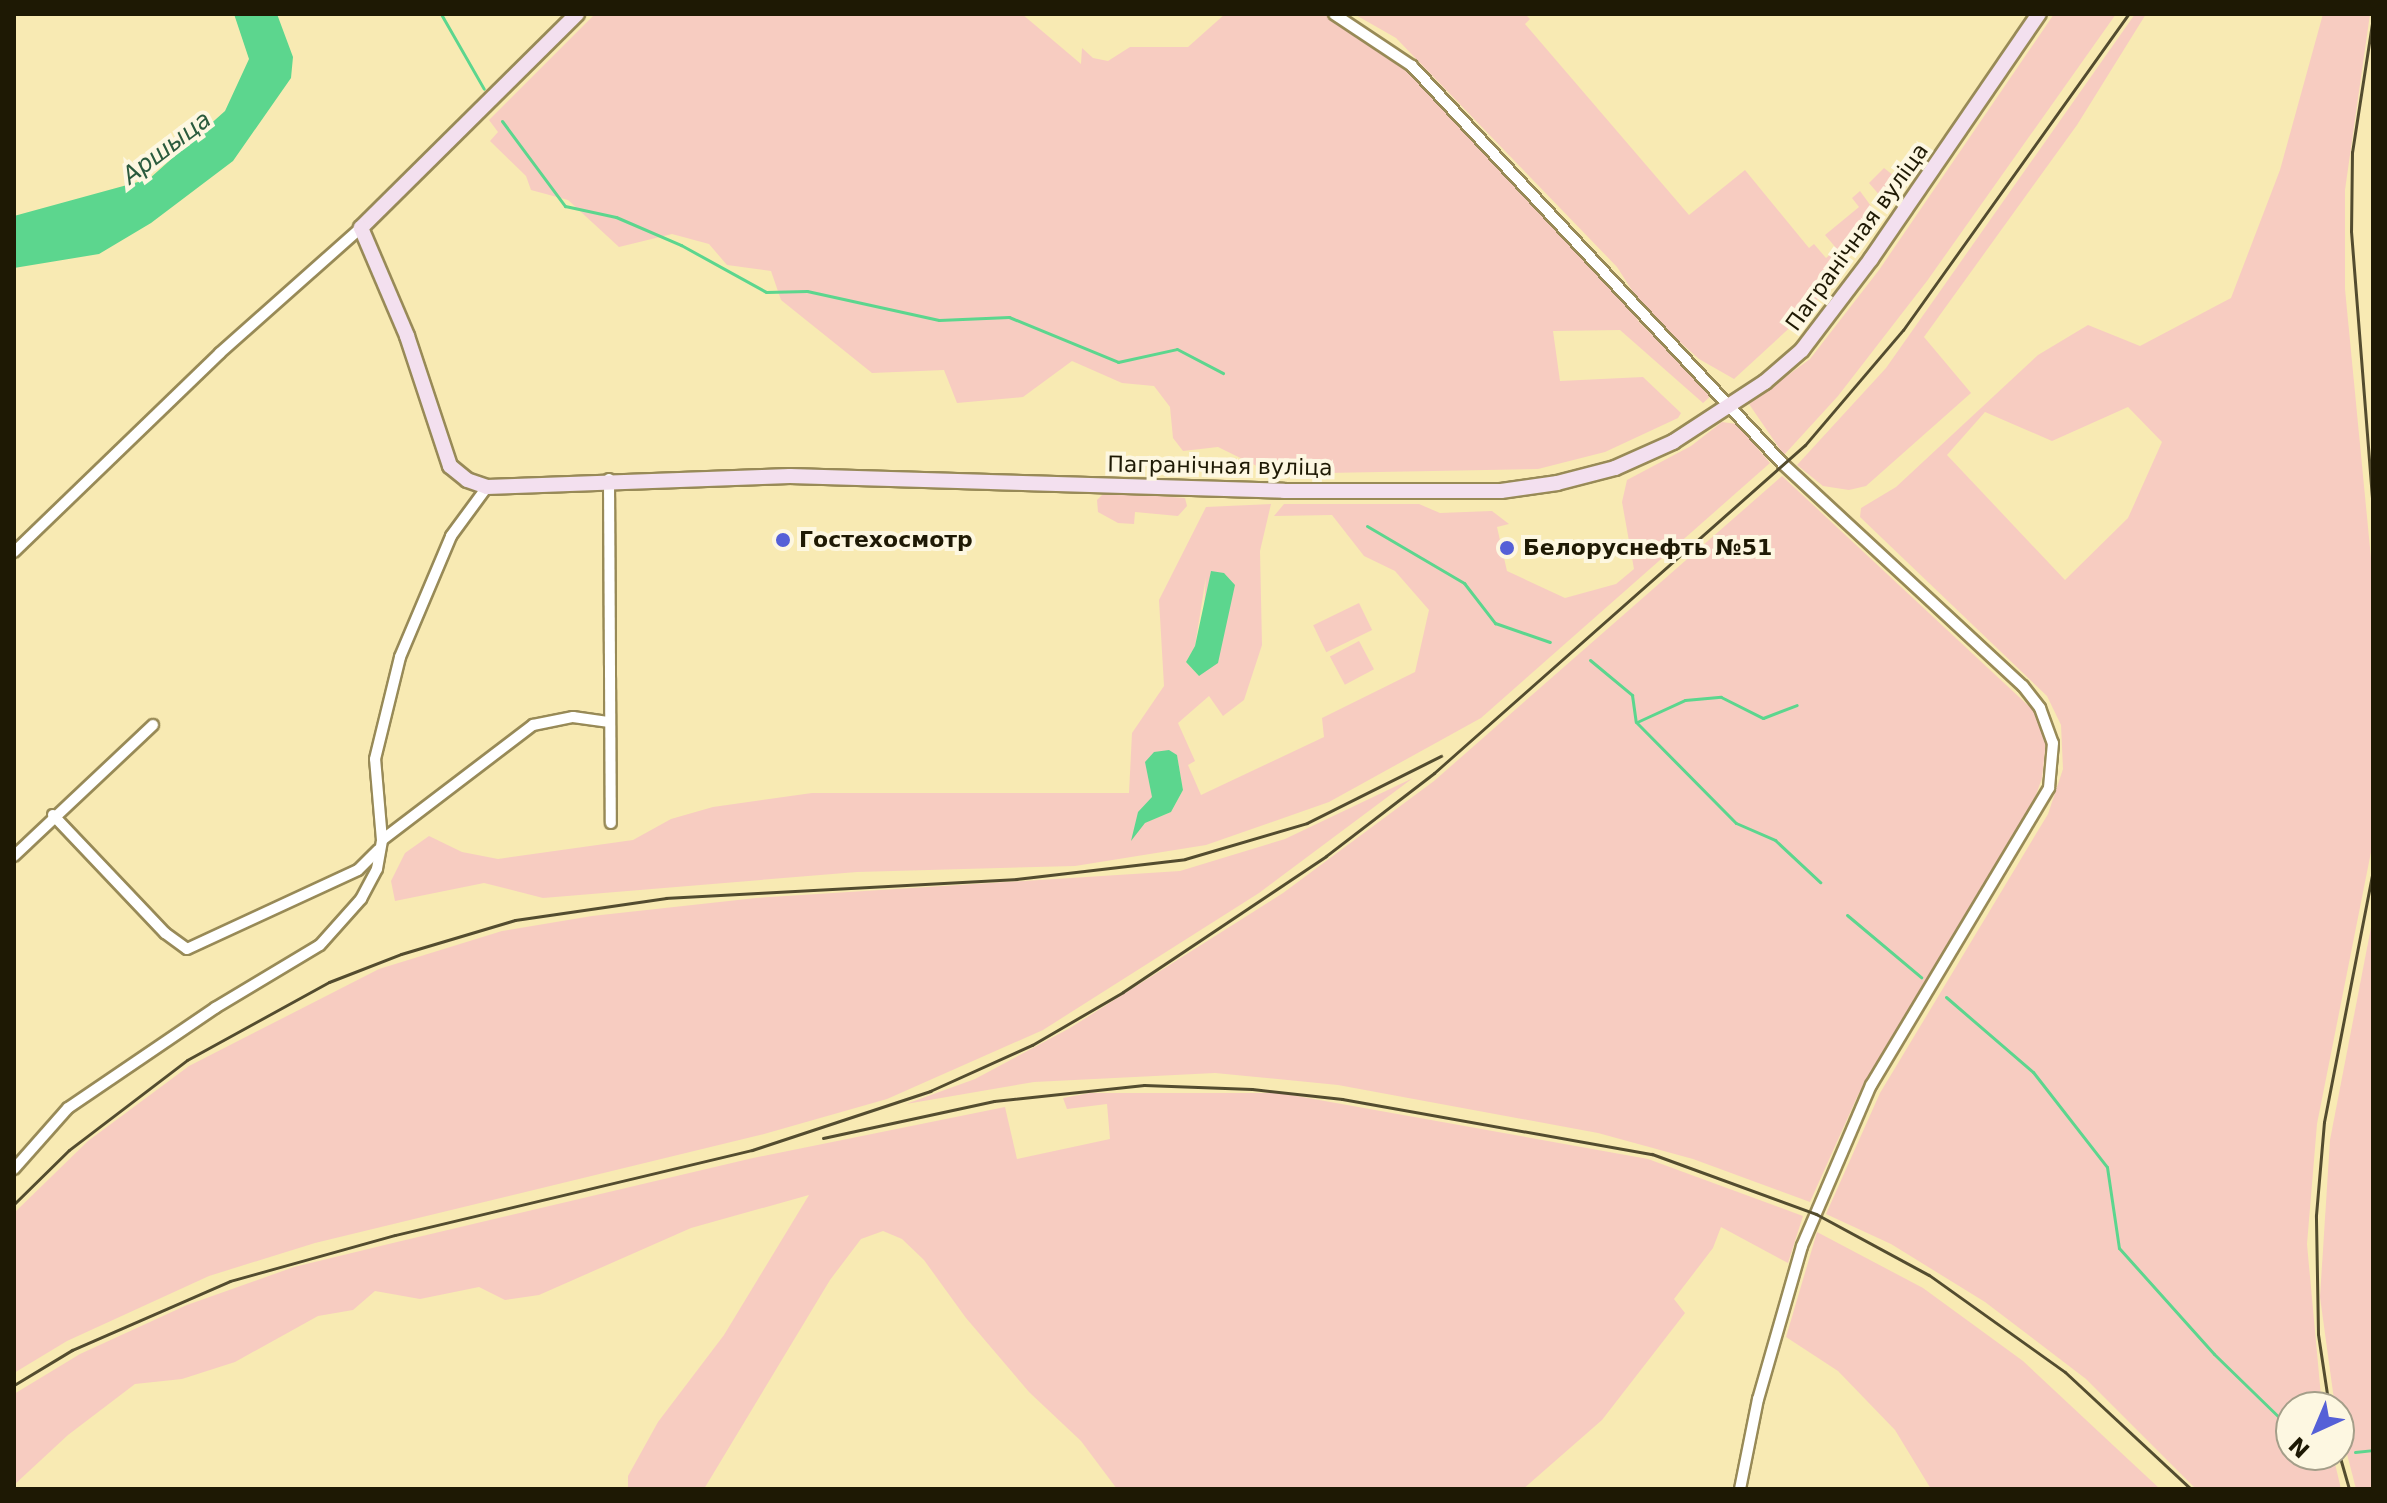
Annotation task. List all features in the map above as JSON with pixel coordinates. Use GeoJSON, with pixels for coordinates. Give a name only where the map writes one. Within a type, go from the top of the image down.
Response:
{"type":"FeatureCollection","features":[{"type":"Feature","properties":{"kind":"street"},"geometry":{"type":"LineString","coordinates":[[14,552],[220,353],[361,228],[577,14]]}},
{"type":"Feature","properties":{"kind":"street"},"geometry":{"type":"LineString","coordinates":[[1334,14],[1412,66],[1732,405],[1783,464],[2023,686],[2040,708],[2053,743],[2049,788],[1871,1085],[1816,1214],[1758,1399],[1740,1489]]}},
{"type":"Feature","properties":{"kind":"street","name":"Пагранічная вуліца"},"geometry":{"type":"LineString","coordinates":[[487,487],[609,479],[790,476],[1284,491],[1501,491],[1557,483],[1615,468],[1673,442],[1732,405],[1802,350],[2039,14]]}},
{"type":"Feature","properties":{"kind":"street"},"geometry":{"type":"LineString","coordinates":[[14,1169],[79,1100],[320,945],[361,899],[377,869],[380,845],[375,759],[400,657],[451,536],[487,487],[467,480],[450,466],[413,351],[361,228]]}},
{"type":"Feature","properties":{"kind":"street"},"geometry":{"type":"LineString","coordinates":[[609,479],[608,722],[611,823]]}},
{"type":"Feature","properties":{"kind":"street"},"geometry":{"type":"LineString","coordinates":[[53,815],[165,933],[187,949],[358,870],[380,845],[533,725],[573,717],[608,722]]}},
{"type":"Feature","properties":{"kind":"street"},"geometry":{"type":"LineString","coordinates":[[14,856],[53,815],[153,725]]}},
{"type":"Feature","properties":{"kind":"shaded area"},"geometry":{"type":"Polygon","coordinates":[[[234,14],[277,14],[293,57],[291,78],[233,161],[151,223],[99,254],[14,268],[14,216],[149,179],[225,111],[249,59],[234,14]]]}},
{"type":"Feature","properties":{"kind":"shaded area"},"geometry":{"type":"Polygon","coordinates":[[[595,14],[1022,14],[1081,64],[1082,48],[1093,58],[1108,61],[1130,47],[1188,47],[1225,14],[1337,14],[1390,47],[1602,272],[1640,323],[1713,394],[1703,403],[1620,330],[1553,331],[1560,381],[1643,377],[1681,413],[1678,418],[1605,452],[1538,469],[1273,474],[1218,447],[1183,451],[1173,438],[1170,407],[1154,386],[1122,383],[1072,361],[1023,397],[957,403],[944,370],[872,373],[781,300],[771,271],[727,265],[709,244],[672,234],[619,247],[568,200],[531,190],[526,176],[490,141],[498,132],[489,120],[595,14]]]}},
{"type":"Feature","properties":{"kind":"shaded area"},"geometry":{"type":"Polygon","coordinates":[[[1354,14],[1525,14],[1530,19],[1525,24],[1689,215],[1745,170],[1809,248],[1814,244],[1826,258],[1837,249],[1825,235],[1859,207],[1852,198],[1860,191],[1879,217],[1810,309],[1734,379],[1699,359],[1646,312],[1617,267],[1396,38],[1354,14]]]}},
{"type":"Feature","properties":{"kind":"shaded area"},"geometry":{"type":"Polygon","coordinates":[[[2054,14],[2116,14],[1927,281],[1838,396],[1784,455],[1749,404],[1810,359],[1879,270],[2054,14]]]}},
{"type":"Feature","properties":{"kind":"shaded area"},"geometry":{"type":"Polygon","coordinates":[[[2135,14],[2146,14],[2077,125],[1924,337],[1971,393],[1866,486],[1849,490],[1823,486],[1797,465],[1886,368],[2135,14]]]}},
{"type":"Feature","properties":{"kind":"shaded area"},"geometry":{"type":"Polygon","coordinates":[[[2323,14],[2370,14],[2345,190],[2345,289],[2373,579],[2373,842],[2317,1124],[2307,1244],[2321,1391],[2275,1391],[2275,1471],[2337,1471],[2341,1489],[2196,1489],[2086,1379],[1985,1302],[1891,1244],[1826,1214],[1880,1093],[2048,814],[2063,769],[2061,725],[2047,696],[1860,517],[1861,508],[1896,487],[2038,355],[2088,325],[2140,346],[2231,298],[2280,170],[2323,14]],[[2128,407],[2052,441],[1985,412],[1947,455],[2065,580],[2128,518],[2162,442],[2128,407]]]}},
{"type":"Feature","properties":{"kind":"shaded area"},"geometry":{"type":"Polygon","coordinates":[[[1884,168],[1903,183],[1887,204],[1869,183],[1884,168]]]}},
{"type":"Feature","properties":{"kind":"shaded area"},"geometry":{"type":"Polygon","coordinates":[[[1722,422],[1737,424],[1770,463],[1481,718],[1329,802],[1206,845],[1075,866],[857,872],[543,898],[484,883],[395,901],[391,881],[405,853],[429,836],[462,852],[498,859],[633,840],[671,819],[713,807],[812,793],[1129,793],[1132,733],[1164,686],[1159,600],[1206,507],[1271,504],[1260,551],[1262,645],[1244,700],[1223,716],[1209,696],[1178,723],[1195,761],[1188,765],[1201,795],[1324,737],[1322,718],[1415,672],[1429,610],[1395,571],[1364,556],[1332,515],[1274,516],[1284,504],[1419,504],[1440,513],[1492,511],[1509,524],[1497,527],[1507,571],[1565,598],[1616,584],[1634,569],[1622,502],[1627,480],[1691,446],[1722,422]],[[1206,577],[1195,646],[1186,662],[1199,676],[1206,577]],[[1177,756],[1152,797],[1144,823],[1171,812],[1183,790],[1177,756]]]}},
{"type":"Feature","properties":{"kind":"shaded area"},"geometry":{"type":"Polygon","coordinates":[[[1782,476],[2033,710],[2046,742],[2042,778],[2031,809],[1858,1095],[1810,1202],[1693,1159],[1598,1133],[1338,1085],[1215,1073],[1034,1082],[906,1104],[975,1079],[1070,1028],[1283,893],[1434,781],[1782,476]]]}},
{"type":"Feature","properties":{"kind":"shaded area"},"geometry":{"type":"Polygon","coordinates":[[[1105,492],[1185,498],[1187,506],[1178,516],[1135,512],[1134,524],[1118,523],[1098,512],[1097,500],[1105,492]]]}},
{"type":"Feature","properties":{"kind":"shaded area"},"geometry":{"type":"Polygon","coordinates":[[[1211,571],[1224,573],[1235,585],[1218,663],[1199,676],[1186,662],[1195,646],[1211,571]]]}},
{"type":"Feature","properties":{"kind":"shaded area"},"geometry":{"type":"Polygon","coordinates":[[[1359,603],[1372,630],[1326,652],[1313,625],[1359,603]]]}},
{"type":"Feature","properties":{"kind":"shaded area"},"geometry":{"type":"Polygon","coordinates":[[[1359,641],[1374,669],[1345,685],[1330,656],[1359,641]]]}},
{"type":"Feature","properties":{"kind":"shaded area"},"geometry":{"type":"Polygon","coordinates":[[[1169,750],[1177,755],[1183,790],[1171,812],[1145,823],[1131,841],[1138,812],[1152,797],[1145,762],[1154,752],[1169,750]]]}},
{"type":"Feature","properties":{"kind":"shaded area"},"geometry":{"type":"Polygon","coordinates":[[[1413,778],[1259,893],[1043,1030],[887,1099],[764,1134],[315,1243],[209,1276],[67,1341],[14,1373],[14,1213],[88,1141],[189,1066],[379,969],[502,931],[592,916],[756,898],[1180,871],[1285,839],[1413,778]]]}},
{"type":"Feature","properties":{"kind":"shaded area"},"geometry":{"type":"Polygon","coordinates":[[[2373,917],[2373,1489],[2356,1489],[2351,1471],[2355,1471],[2355,1391],[2333,1391],[2320,1297],[2330,1140],[2373,917]]]}},
{"type":"Feature","properties":{"kind":"shaded area"},"geometry":{"type":"Polygon","coordinates":[[[1090,1093],[1280,1093],[1648,1159],[1803,1216],[1788,1263],[1721,1227],[1713,1248],[1674,1299],[1685,1313],[1602,1420],[1523,1489],[1117,1489],[1081,1441],[1029,1392],[966,1318],[924,1260],[902,1239],[883,1231],[861,1239],[830,1280],[704,1489],[628,1489],[628,1476],[658,1422],[724,1335],[809,1195],[691,1228],[539,1295],[505,1300],[479,1287],[420,1299],[375,1291],[353,1310],[318,1316],[235,1362],[182,1379],[135,1384],[68,1435],[14,1485],[14,1394],[80,1354],[187,1305],[294,1267],[397,1242],[753,1158],[1005,1107],[1017,1159],[1110,1139],[1107,1104],[1067,1109],[1063,1098],[1090,1093]]]}},
{"type":"Feature","properties":{"kind":"shaded area"},"geometry":{"type":"Polygon","coordinates":[[[1817,1232],[1923,1288],[2023,1361],[2160,1489],[1931,1489],[1895,1430],[1838,1371],[1786,1337],[1817,1232]]]}},
{"type":"Feature","properties":{"kind":"waterway"},"geometry":{"type":"LineString","coordinates":[[441,14],[484,89]]}},
{"type":"Feature","properties":{"kind":"waterway"},"geometry":{"type":"LineString","coordinates":[[502,121],[565,206],[616,217],[681,245],[766,292],[807,291],[939,320],[1009,317],[1118,362],[1177,349],[1223,373]]}},
{"type":"Feature","properties":{"kind":"waterway"},"geometry":{"type":"LineString","coordinates":[[1367,526],[1464,583],[1495,623],[1550,642]]}},
{"type":"Feature","properties":{"kind":"waterway"},"geometry":{"type":"LineString","coordinates":[[1590,660],[1632,695],[1636,722],[1736,823],[1775,840],[1820,882]]}},
{"type":"Feature","properties":{"kind":"waterway"},"geometry":{"type":"LineString","coordinates":[[1637,722],[1685,700],[1721,697],[1763,718],[1797,705]]}},
{"type":"Feature","properties":{"kind":"waterway"},"geometry":{"type":"LineString","coordinates":[[1847,915],[1921,977]]}},
{"type":"Feature","properties":{"kind":"waterway"},"geometry":{"type":"LineString","coordinates":[[1946,997],[2033,1072],[2107,1167],[2119,1248],[2214,1354],[2275,1413]]}},
{"type":"Feature","properties":{"kind":"waterway"},"geometry":{"type":"LineString","coordinates":[[2355,1452],[2373,1450]]}},
{"type":"Feature","properties":{"kind":"railway"},"geometry":{"type":"LineString","coordinates":[[14,1385],[72,1350],[230,1281],[395,1235],[752,1150],[930,1091],[1032,1045],[1123,992],[1326,856],[1434,773],[1805,445],[1903,330],[2128,14]]}},
{"type":"Feature","properties":{"kind":"railway"},"geometry":{"type":"LineString","coordinates":[[2373,17],[2352,152],[2351,231],[2373,509]]}},
{"type":"Feature","properties":{"kind":"railway"},"geometry":{"type":"LineString","coordinates":[[14,1204],[69,1150],[187,1060],[329,982],[401,954],[515,920],[666,898],[1016,879],[1185,859],[1307,823],[1441,756]]}},
{"type":"Feature","properties":{"kind":"railway"},"geometry":{"type":"LineString","coordinates":[[2327,1391],[2318,1334],[2316,1215],[2324,1122],[2373,871]]}},
{"type":"Feature","properties":{"kind":"railway"},"geometry":{"type":"LineString","coordinates":[[823,1138],[994,1101],[1144,1085],[1252,1089],[1342,1099],[1652,1154],[1816,1214],[1929,1275],[2065,1372],[2191,1489]]}},
{"type":"Feature","properties":{"kind":"railway"},"geometry":{"type":"LineString","coordinates":[[2344,1471],[2349,1489]]}},
{"type":"Feature","properties":{"kind":"place","name":"Гостехосмотр"},"geometry":{"type":"Point","coordinates":[783,540]}},
{"type":"Feature","properties":{"kind":"place","name":"Белоруснефть №51"},"geometry":{"type":"Point","coordinates":[1507,548]}},
{"type":"Feature","properties":{"kind":"water label","name":"Аршыца"},"geometry":{"type":"Point","coordinates":[167,148]}}]}
